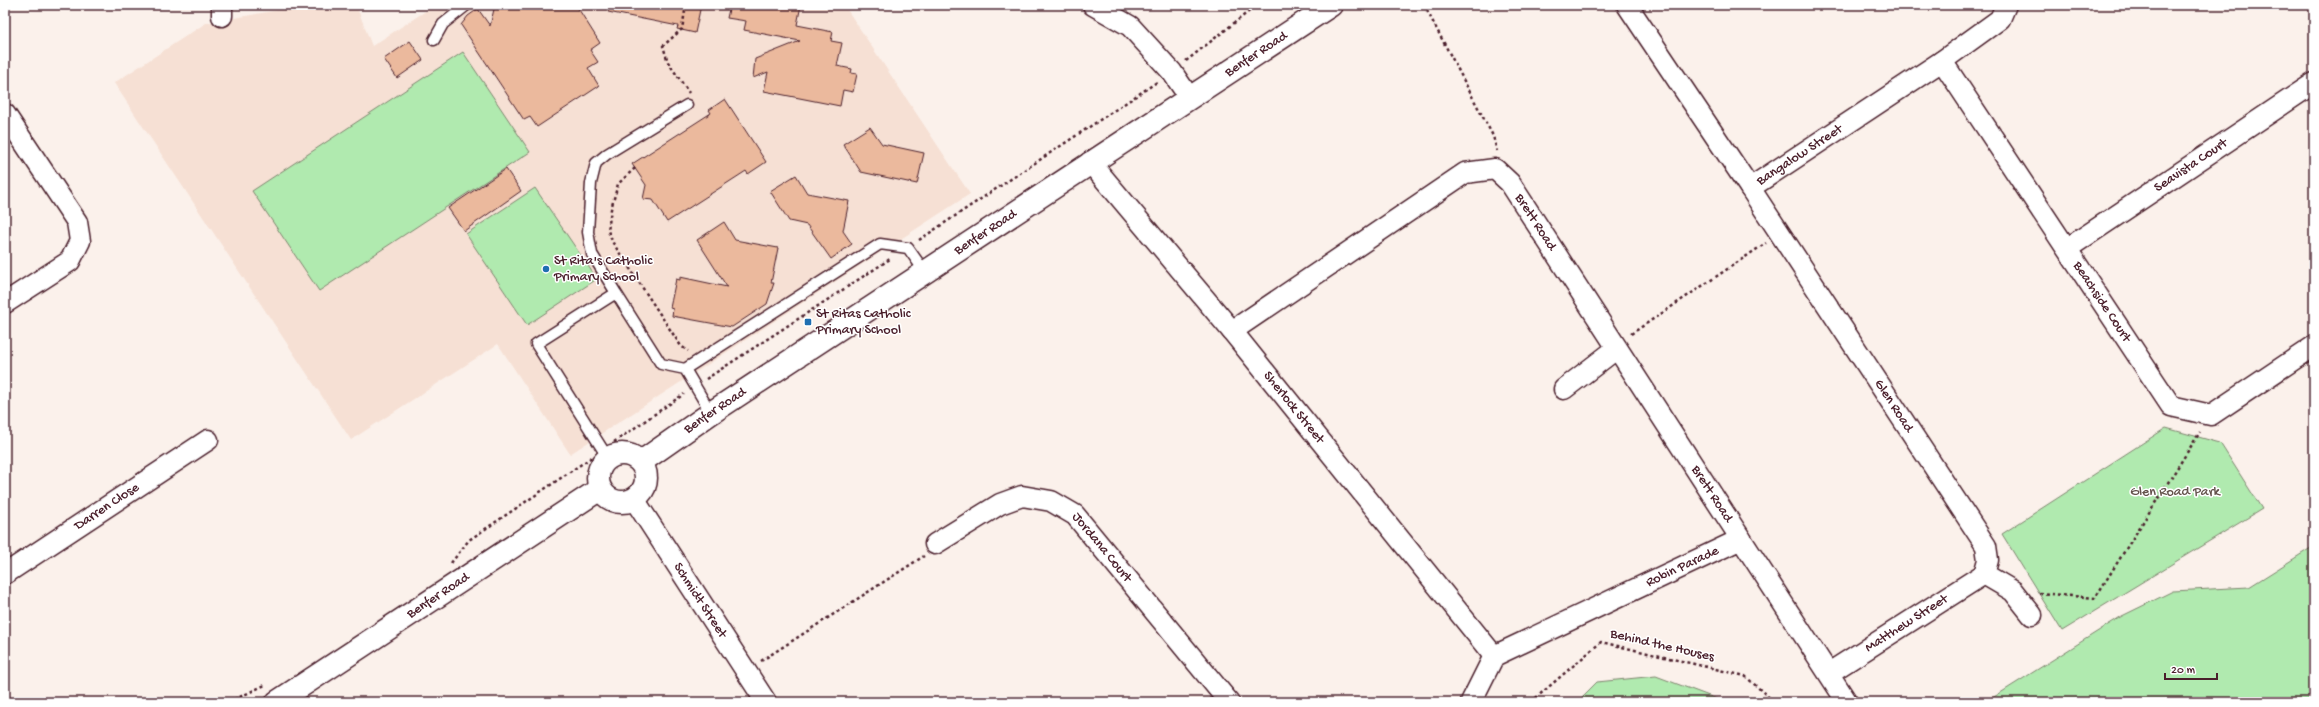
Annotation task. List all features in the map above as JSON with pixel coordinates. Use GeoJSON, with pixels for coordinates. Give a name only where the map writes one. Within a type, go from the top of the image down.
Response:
{"type":"FeatureCollection","features":[{"type":"Feature","properties":{"kind":"street"},"geometry":{"type":"LineString","coordinates":[[1093,5],[1130,26],[1172,72],[1189,97]]}},
{"type":"Feature","properties":{"kind":"street","name":"Benfer Road"},"geometry":{"type":"LineString","coordinates":[[641,462],[711,413],[1090,162],[1331,5]]}},
{"type":"Feature","properties":{"kind":"street","name":"Bangalow Street"},"geometry":{"type":"LineString","coordinates":[[1627,5],[1750,188],[1942,60],[2000,19],[2006,5]]}},
{"type":"Feature","properties":{"kind":"street","name":"Beachside Court"},"geometry":{"type":"LineString","coordinates":[[1942,60],[2068,248],[2171,406],[2211,415]]}},
{"type":"Feature","properties":{"kind":"street","name":"Seavista Court"},"geometry":{"type":"LineString","coordinates":[[2068,248],[2314,83]]}},
{"type":"Feature","properties":{"kind":"street"},"geometry":{"type":"LineString","coordinates":[[5,114],[77,222],[80,241],[70,261],[5,303]]}},
{"type":"Feature","properties":{"kind":"street","name":"Sherlock Street"},"geometry":{"type":"LineString","coordinates":[[1090,162],[1232,331],[1494,656]]}},
{"type":"Feature","properties":{"kind":"street"},"geometry":{"type":"LineString","coordinates":[[1232,331],[1465,173],[1495,169]]}},
{"type":"Feature","properties":{"kind":"street","name":"Brett Road"},"geometry":{"type":"LineString","coordinates":[[1495,169],[1510,183],[1616,350],[1741,539]]}},
{"type":"Feature","properties":{"kind":"street","name":"Glen Road"},"geometry":{"type":"LineString","coordinates":[[1750,188],[1986,546],[1988,560],[1984,574]]}},
{"type":"Feature","properties":{"kind":"street"},"geometry":{"type":"LineString","coordinates":[[2211,415],[2314,346]]}},
{"type":"Feature","properties":{"kind":"street"},"geometry":{"type":"LineString","coordinates":[[1564,389],[1616,350]]}},
{"type":"Feature","properties":{"kind":"street","name":"Darren Close"},"geometry":{"type":"LineString","coordinates":[[5,574],[208,440]]}},
{"type":"Feature","properties":{"kind":"street"},"geometry":{"type":"LineString","coordinates":[[605,454],[622,454],[636,457],[641,462],[647,479],[643,491],[634,499],[627,502],[612,500],[600,489],[599,470],[605,454]]}},
{"type":"Feature","properties":{"kind":"street","name":"Benfer Road"},"geometry":{"type":"LineString","coordinates":[[273,692],[600,489]]}},
{"type":"Feature","properties":{"kind":"street","name":"Jordana Court"},"geometry":{"type":"LineString","coordinates":[[935,544],[1000,504],[1022,496],[1051,501],[1075,515],[1229,702]]}},
{"type":"Feature","properties":{"kind":"street","name":"Schmidt Street"},"geometry":{"type":"LineString","coordinates":[[634,499],[766,702]]}},
{"type":"Feature","properties":{"kind":"street"},"geometry":{"type":"LineString","coordinates":[[1741,539],[1847,702]]}},
{"type":"Feature","properties":{"kind":"street","name":"Robin Parade"},"geometry":{"type":"LineString","coordinates":[[1494,656],[1741,539]]}},
{"type":"Feature","properties":{"kind":"street"},"geometry":{"type":"LineString","coordinates":[[1984,574],[2013,590],[2032,616]]}},
{"type":"Feature","properties":{"kind":"street","name":"Matthew Street"},"geometry":{"type":"LineString","coordinates":[[1829,673],[1984,574]]}},
{"type":"Feature","properties":{"kind":"street"},"geometry":{"type":"LineString","coordinates":[[1471,702],[1494,656]]}},
{"type":"Feature","properties":{"kind":"lane"},"geometry":{"type":"LineString","coordinates":[[434,40],[443,24],[467,5]]}},
{"type":"Feature","properties":{"kind":"lane"},"geometry":{"type":"LineString","coordinates":[[687,105],[607,154],[596,163],[591,183],[588,232],[592,254],[661,364],[685,370],[711,413]]}},
{"type":"Feature","properties":{"kind":"lane"},"geometry":{"type":"LineString","coordinates":[[685,370],[880,244],[908,248],[924,272]]}},
{"type":"Feature","properties":{"kind":"lane"},"geometry":{"type":"LineString","coordinates":[[605,454],[536,344],[616,293]]}},
{"type":"Feature","properties":{"kind":"path"},"geometry":{"type":"LineString","coordinates":[[686,5],[682,29],[663,46],[668,62],[691,96],[687,105]]}},
{"type":"Feature","properties":{"kind":"path"},"geometry":{"type":"LineString","coordinates":[[450,564],[469,540],[605,454],[694,386],[908,248],[1172,72],[1257,5]]}},
{"type":"Feature","properties":{"kind":"path"},"geometry":{"type":"LineString","coordinates":[[1424,5],[1493,136],[1497,150],[1495,169]]}},
{"type":"Feature","properties":{"kind":"path"},"geometry":{"type":"LineString","coordinates":[[635,168],[618,184],[611,209],[608,231],[613,243],[681,346],[692,352]]}},
{"type":"Feature","properties":{"kind":"path"},"geometry":{"type":"LineString","coordinates":[[1616,350],[1627,336],[1780,234]]}},
{"type":"Feature","properties":{"kind":"path"},"geometry":{"type":"LineString","coordinates":[[869,251],[880,266]]}},
{"type":"Feature","properties":{"kind":"path"},"geometry":{"type":"LineString","coordinates":[[2013,590],[2095,598],[2211,415]]}},
{"type":"Feature","properties":{"kind":"path"},"geometry":{"type":"LineString","coordinates":[[745,671],[920,560],[935,544]]}},
{"type":"Feature","properties":{"kind":"path","name":"Behind the Houses"},"geometry":{"type":"LineString","coordinates":[[1531,702],[1601,642],[1745,676],[1774,702]]}},
{"type":"Feature","properties":{"kind":"path"},"geometry":{"type":"LineString","coordinates":[[229,702],[273,692]]}},
{"type":"Feature","properties":{"kind":"shaded area","name":"St Rita's Catholic Primary School"},"geometry":{"type":"Polygon","coordinates":[[[307,5],[356,5],[372,46],[435,5],[844,5],[970,194],[570,454],[498,344],[351,440],[114,83],[206,23],[307,5]]]}},
{"type":"Feature","properties":{"kind":"green space"},"geometry":{"type":"Polygon","coordinates":[[[463,52],[530,152],[319,291],[252,191],[463,52]]]}},
{"type":"Feature","properties":{"kind":"green space"},"geometry":{"type":"Polygon","coordinates":[[[535,188],[597,279],[527,325],[466,234],[535,188]]]}},
{"type":"Feature","properties":{"kind":"green space","name":"Glen Road Park"},"geometry":{"type":"Polygon","coordinates":[[[2166,428],[2220,443],[2262,509],[2062,631],[2002,534],[2166,428]]]}},
{"type":"Feature","properties":{"kind":"green space"},"geometry":{"type":"Polygon","coordinates":[[[2314,546],[2314,702],[1986,702],[2122,616],[2173,591],[2249,587],[2314,546]]]}},
{"type":"Feature","properties":{"kind":"green space"},"geometry":{"type":"Polygon","coordinates":[[[1656,676],[1725,702],[1577,702],[1597,682],[1656,676]]]}},
{"type":"Feature","properties":{"kind":"building"},"geometry":{"type":"Polygon","coordinates":[[[495,5],[576,5],[600,43],[590,50],[598,62],[588,68],[599,86],[537,127],[530,117],[524,120],[461,25],[468,16],[478,9],[490,26],[495,5]]]}},
{"type":"Feature","properties":{"kind":"building"},"geometry":{"type":"Polygon","coordinates":[[[609,5],[701,5],[695,33],[677,29],[678,26],[608,12],[609,5]]]}},
{"type":"Feature","properties":{"kind":"building"},"geometry":{"type":"Polygon","coordinates":[[[730,5],[801,5],[797,25],[833,32],[831,41],[842,43],[837,66],[852,69],[851,73],[857,74],[853,92],[843,90],[840,106],[764,91],[768,72],[753,78],[755,59],[800,41],[744,30],[746,21],[727,18],[730,5]]]}},
{"type":"Feature","properties":{"kind":"building"},"geometry":{"type":"Polygon","coordinates":[[[410,41],[423,60],[397,78],[384,59],[410,41]]]}},
{"type":"Feature","properties":{"kind":"building"},"geometry":{"type":"Polygon","coordinates":[[[725,99],[766,162],[748,174],[746,171],[667,222],[653,200],[643,199],[646,185],[632,164],[711,113],[709,110],[725,99]]]}},
{"type":"Feature","properties":{"kind":"building"},"geometry":{"type":"Polygon","coordinates":[[[870,127],[882,144],[924,153],[917,184],[861,172],[843,144],[870,127]]]}},
{"type":"Feature","properties":{"kind":"building"},"geometry":{"type":"Polygon","coordinates":[[[506,169],[521,191],[464,231],[448,208],[506,169]]]}},
{"type":"Feature","properties":{"kind":"building"},"geometry":{"type":"Polygon","coordinates":[[[796,175],[807,193],[849,201],[843,231],[852,244],[831,259],[807,225],[789,221],[770,191],[796,175]]]}},
{"type":"Feature","properties":{"kind":"building"},"geometry":{"type":"Polygon","coordinates":[[[724,222],[735,240],[778,248],[771,283],[774,283],[767,304],[732,327],[672,316],[673,309],[670,308],[676,279],[680,280],[680,277],[727,287],[697,240],[724,222]]]}},
{"type":"Feature","properties":{"kind":"place","name":"St Rita's Catholic Primary School"},"geometry":{"type":"Point","coordinates":[546,269]}},
{"type":"Feature","properties":{"kind":"place","name":"St Ritas Catholic Primary School"},"geometry":{"type":"Point","coordinates":[808,322]}}]}
